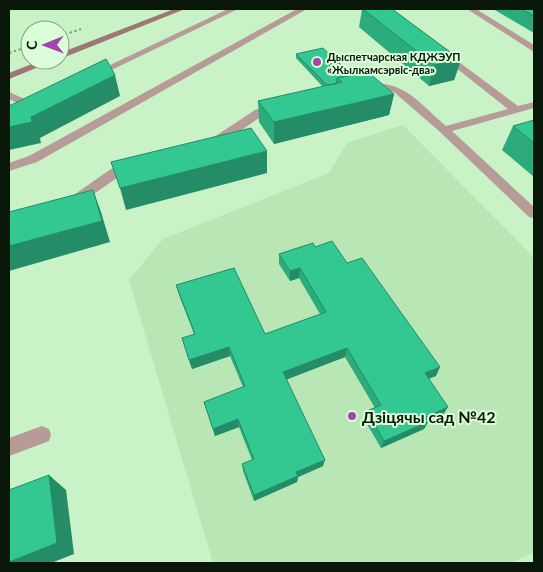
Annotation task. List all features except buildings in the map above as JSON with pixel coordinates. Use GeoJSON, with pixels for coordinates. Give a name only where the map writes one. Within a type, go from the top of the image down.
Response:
{"type":"FeatureCollection","features":[{"type":"Feature","properties":{"kind":"main road"},"geometry":{"type":"LineString","coordinates":[[70,52],[181,9]]}},
{"type":"Feature","properties":{"kind":"main road"},"geometry":{"type":"LineString","coordinates":[[9,76],[25,70]]}},
{"type":"Feature","properties":{"kind":"lane"},"geometry":{"type":"LineString","coordinates":[[81,81],[234,9]]}},
{"type":"Feature","properties":{"kind":"lane"},"geometry":{"type":"LineString","coordinates":[[9,167],[33,160],[303,9]]}},
{"type":"Feature","properties":{"kind":"lane"},"geometry":{"type":"LineString","coordinates":[[470,9],[534,49]]}},
{"type":"Feature","properties":{"kind":"lane"},"geometry":{"type":"LineString","coordinates":[[439,50],[516,110]]}},
{"type":"Feature","properties":{"kind":"lane"},"geometry":{"type":"LineString","coordinates":[[352,90],[385,86],[398,90],[534,214]]}},
{"type":"Feature","properties":{"kind":"lane"},"geometry":{"type":"LineString","coordinates":[[9,95],[29,105],[46,97]]}},
{"type":"Feature","properties":{"kind":"lane"},"geometry":{"type":"LineString","coordinates":[[201,146],[224,137],[260,111],[285,104]]}},
{"type":"Feature","properties":{"kind":"lane"},"geometry":{"type":"LineString","coordinates":[[444,130],[534,104]]}},
{"type":"Feature","properties":{"kind":"lane"},"geometry":{"type":"LineString","coordinates":[[62,205],[70,203],[118,170],[138,161]]}},
{"type":"Feature","properties":{"kind":"lane"},"geometry":{"type":"LineString","coordinates":[[9,447],[42,435]]}},
{"type":"Feature","properties":{"kind":"shaded area","name":"Дзіцячы сад №42"},"geometry":{"type":"Polygon","coordinates":[[[403,125],[534,258],[534,552],[511,563],[213,563],[129,280],[163,239],[329,173],[347,143],[403,125]]]}},
{"type":"Feature","properties":{"kind":"place","name":"Дыспетчарская КДЖЭУП «Жылкамсэрвіс-два»"},"geometry":{"type":"Point","coordinates":[317,62]}},
{"type":"Feature","properties":{"kind":"place","name":"Дзіцячы сад №42"},"geometry":{"type":"Point","coordinates":[352,416]}}]}
